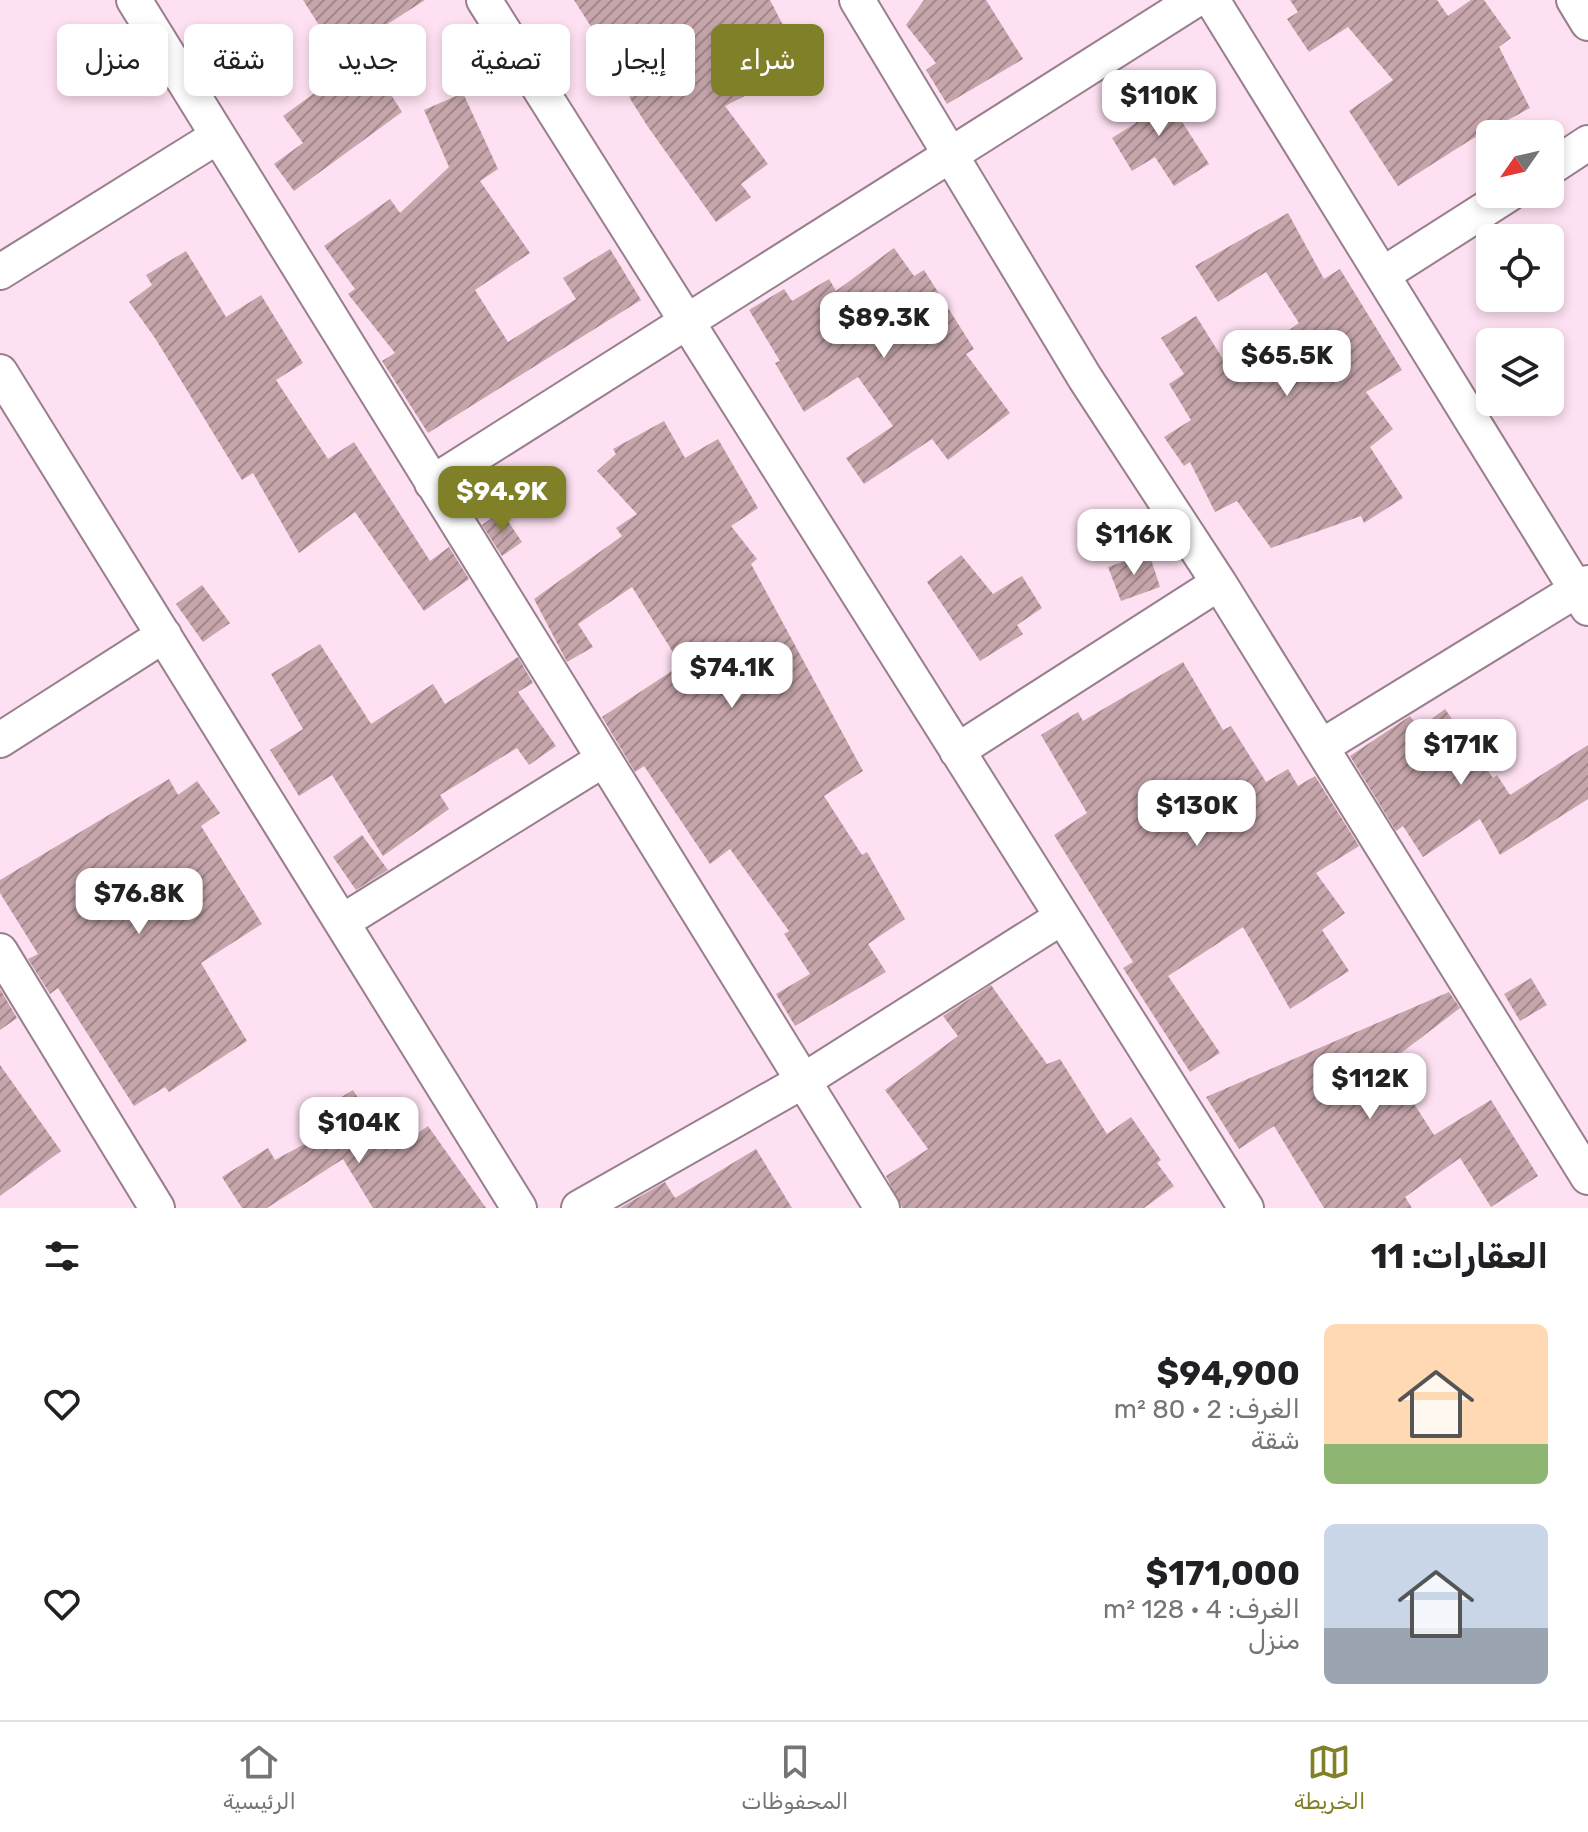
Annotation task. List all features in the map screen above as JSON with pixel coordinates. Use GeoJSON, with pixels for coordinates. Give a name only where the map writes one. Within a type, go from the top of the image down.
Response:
{"type":"FeatureCollection","features":[{"type":"Feature","properties":{"kind":"street"},"geometry":{"type":"LineString","coordinates":[[134,0],[882,1208]]}},
{"type":"Feature","properties":{"kind":"street"},"geometry":{"type":"LineString","coordinates":[[484,0],[1246,1208]]}},
{"type":"Feature","properties":{"kind":"street"},"geometry":{"type":"LineString","coordinates":[[857,0],[1085,378],[1219,583],[1588,1177]]}},
{"type":"Feature","properties":{"kind":"street"},"geometry":{"type":"LineString","coordinates":[[432,483],[1195,0]]}},
{"type":"Feature","properties":{"kind":"street"},"geometry":{"type":"LineString","coordinates":[[1212,0],[1584,593],[1321,747]]}},
{"type":"Feature","properties":{"kind":"street"},"geometry":{"type":"LineString","coordinates":[[1574,0],[1588,23]]}},
{"type":"Feature","properties":{"kind":"street"},"geometry":{"type":"LineString","coordinates":[[0,272],[218,136]]}},
{"type":"Feature","properties":{"kind":"street"},"geometry":{"type":"LineString","coordinates":[[1564,159],[1588,143]]}},
{"type":"Feature","properties":{"kind":"street"},"geometry":{"type":"LineString","coordinates":[[1382,275],[1487,208]]}},
{"type":"Feature","properties":{"kind":"street"},"geometry":{"type":"LineString","coordinates":[[0,372],[519,1208]]}},
{"type":"Feature","properties":{"kind":"street"},"geometry":{"type":"LineString","coordinates":[[957,751],[1219,583]]}},
{"type":"Feature","properties":{"kind":"street"},"geometry":{"type":"LineString","coordinates":[[0,740],[164,635]]}},
{"type":"Feature","properties":{"kind":"street"},"geometry":{"type":"LineString","coordinates":[[342,922],[604,759]]}},
{"type":"Feature","properties":{"kind":"street"},"geometry":{"type":"LineString","coordinates":[[579,1208],[803,1081],[1062,917]]}},
{"type":"Feature","properties":{"kind":"street"},"geometry":{"type":"LineString","coordinates":[[0,951],[157,1208]]}},
{"type":"Feature","properties":{"kind":"building"},"geometry":{"type":"Polygon","coordinates":[[[303,0],[425,0],[388,24],[318,24],[303,0]]]}},
{"type":"Feature","properties":{"kind":"building"},"geometry":{"type":"Polygon","coordinates":[[[574,0],[770,0],[782,24],[711,24],[711,96],[745,96],[725,106],[768,164],[741,184],[751,197],[716,222],[629,97],[695,96],[695,24],[589,24],[574,0]]]}},
{"type":"Feature","properties":{"kind":"building"},"geometry":{"type":"Polygon","coordinates":[[[924,0],[986,0],[1023,59],[947,104],[926,70],[936,63],[906,25],[924,0]]]}},
{"type":"Feature","properties":{"kind":"building"},"geometry":{"type":"Polygon","coordinates":[[[1290,0],[1437,0],[1448,16],[1471,0],[1484,0],[1511,38],[1499,47],[1530,108],[1508,120],[1476,120],[1476,137],[1398,186],[1349,111],[1393,80],[1348,27],[1309,52],[1287,19],[1298,12],[1290,0]]]}},
{"type":"Feature","properties":{"kind":"building"},"geometry":{"type":"Polygon","coordinates":[[[1158,84],[1209,164],[1174,186],[1155,157],[1132,171],[1112,138],[1136,123],[1124,105],[1158,84]]]}},
{"type":"Feature","properties":{"kind":"building"},"geometry":{"type":"Polygon","coordinates":[[[310,96],[392,96],[402,112],[294,191],[274,164],[303,143],[283,116],[310,96]]]}},
{"type":"Feature","properties":{"kind":"building"},"geometry":{"type":"Polygon","coordinates":[[[456,96],[464,96],[498,169],[480,181],[530,253],[475,290],[508,342],[576,299],[563,278],[610,249],[641,300],[428,433],[382,361],[395,353],[348,294],[355,289],[324,246],[390,199],[400,213],[449,167],[424,110],[456,96]]]}},
{"type":"Feature","properties":{"kind":"building"},"geometry":{"type":"Polygon","coordinates":[[[1288,213],[1324,279],[1340,269],[1402,370],[1366,392],[1393,429],[1370,447],[1403,498],[1364,523],[1361,516],[1271,548],[1237,501],[1215,512],[1190,462],[1184,466],[1164,437],[1191,420],[1169,384],[1184,374],[1161,338],[1196,316],[1231,372],[1299,323],[1266,272],[1218,302],[1195,266],[1288,213]]]}},
{"type":"Feature","properties":{"kind":"building"},"geometry":{"type":"Polygon","coordinates":[[[894,248],[914,276],[924,270],[974,349],[966,354],[1010,413],[948,460],[932,439],[864,484],[846,458],[893,426],[858,377],[804,412],[775,363],[780,361],[749,310],[784,289],[792,301],[829,279],[836,291],[894,248]]]}},
{"type":"Feature","properties":{"kind":"building"},"geometry":{"type":"Polygon","coordinates":[[[186,251],[226,317],[261,295],[303,363],[276,380],[328,459],[354,442],[430,561],[449,547],[469,579],[424,611],[355,512],[299,553],[253,473],[242,480],[155,338],[129,302],[152,285],[146,275],[186,251]]]}},
{"type":"Feature","properties":{"kind":"building"},"geometry":{"type":"Polygon","coordinates":[[[664,421],[685,458],[718,439],[758,508],[731,526],[757,559],[751,564],[863,771],[824,796],[862,855],[867,852],[905,919],[868,944],[886,972],[795,1026],[776,994],[810,974],[784,934],[789,931],[730,849],[710,864],[644,766],[635,772],[602,717],[681,665],[632,587],[578,624],[593,647],[567,662],[534,599],[622,536],[616,528],[637,514],[597,471],[616,454],[613,449],[664,421]]]}},
{"type":"Feature","properties":{"kind":"building"},"geometry":{"type":"Polygon","coordinates":[[[501,511],[522,542],[502,556],[482,525],[501,511]]]}},
{"type":"Feature","properties":{"kind":"building"},"geometry":{"type":"Polygon","coordinates":[[[1149,553],[1160,587],[1121,601],[1108,567],[1149,553]]]}},
{"type":"Feature","properties":{"kind":"building"},"geometry":{"type":"Polygon","coordinates":[[[961,555],[993,594],[1022,576],[1042,608],[1017,625],[1023,634],[980,661],[927,582],[961,555]]]}},
{"type":"Feature","properties":{"kind":"building"},"geometry":{"type":"Polygon","coordinates":[[[202,585],[230,623],[203,642],[176,604],[202,585]]]}},
{"type":"Feature","properties":{"kind":"building"},"geometry":{"type":"Polygon","coordinates":[[[320,644],[371,724],[433,684],[445,704],[518,657],[533,683],[518,692],[556,746],[529,765],[517,748],[440,795],[449,809],[383,856],[332,775],[299,796],[270,750],[303,729],[271,674],[320,644]]]}},
{"type":"Feature","properties":{"kind":"building"},"geometry":{"type":"Polygon","coordinates":[[[1183,662],[1223,730],[1231,726],[1266,782],[1288,769],[1298,786],[1315,776],[1359,846],[1316,873],[1345,913],[1322,930],[1349,971],[1290,1009],[1243,927],[1168,976],[1220,1053],[1190,1072],[1123,968],[1133,962],[1054,835],[1087,813],[1041,735],[1078,712],[1083,721],[1183,662]]]}},
{"type":"Feature","properties":{"kind":"building"},"geometry":{"type":"Polygon","coordinates":[[[1445,709],[1493,778],[1497,775],[1510,795],[1588,745],[1588,799],[1500,855],[1480,819],[1423,857],[1403,826],[1396,831],[1350,756],[1410,716],[1419,728],[1445,709]]]}},
{"type":"Feature","properties":{"kind":"building"},"geometry":{"type":"Polygon","coordinates":[[[169,779],[178,795],[197,781],[220,813],[201,826],[262,924],[201,963],[247,1041],[169,1092],[165,1087],[134,1106],[58,988],[50,994],[28,959],[38,954],[0,893],[0,880],[169,779]]]}},
{"type":"Feature","properties":{"kind":"building"},"geometry":{"type":"Polygon","coordinates":[[[362,835],[388,870],[356,890],[333,857],[362,835]]]}},
{"type":"Feature","properties":{"kind":"building"},"geometry":{"type":"Polygon","coordinates":[[[1531,978],[1547,1005],[1520,1021],[1504,994],[1531,978]]]}},
{"type":"Feature","properties":{"kind":"building"},"geometry":{"type":"Polygon","coordinates":[[[991,985],[1047,1064],[1060,1059],[1107,1134],[1131,1117],[1161,1160],[1157,1163],[1174,1186],[1144,1208],[902,1208],[886,1176],[928,1149],[885,1090],[958,1036],[943,1016],[991,985]]]}},
{"type":"Feature","properties":{"kind":"building"},"geometry":{"type":"Polygon","coordinates":[[[0,989],[17,1018],[0,1030],[0,989]]]}},
{"type":"Feature","properties":{"kind":"building"},"geometry":{"type":"Polygon","coordinates":[[[1449,992],[1460,1008],[1388,1063],[1434,1135],[1491,1100],[1538,1176],[1491,1207],[1460,1158],[1405,1197],[1412,1208],[1324,1208],[1274,1126],[1239,1149],[1206,1097],[1449,992]]]}},
{"type":"Feature","properties":{"kind":"building"},"geometry":{"type":"Polygon","coordinates":[[[0,1065],[61,1151],[0,1196],[0,1065]]]}},
{"type":"Feature","properties":{"kind":"building"},"geometry":{"type":"Polygon","coordinates":[[[353,1090],[366,1111],[373,1107],[397,1147],[428,1126],[486,1208],[373,1208],[343,1159],[267,1208],[242,1208],[222,1177],[268,1148],[275,1160],[332,1129],[320,1110],[353,1090]]]}},
{"type":"Feature","properties":{"kind":"building"},"geometry":{"type":"Polygon","coordinates":[[[756,1149],[792,1208],[620,1208],[665,1182],[675,1198],[756,1149]]]}}]}
